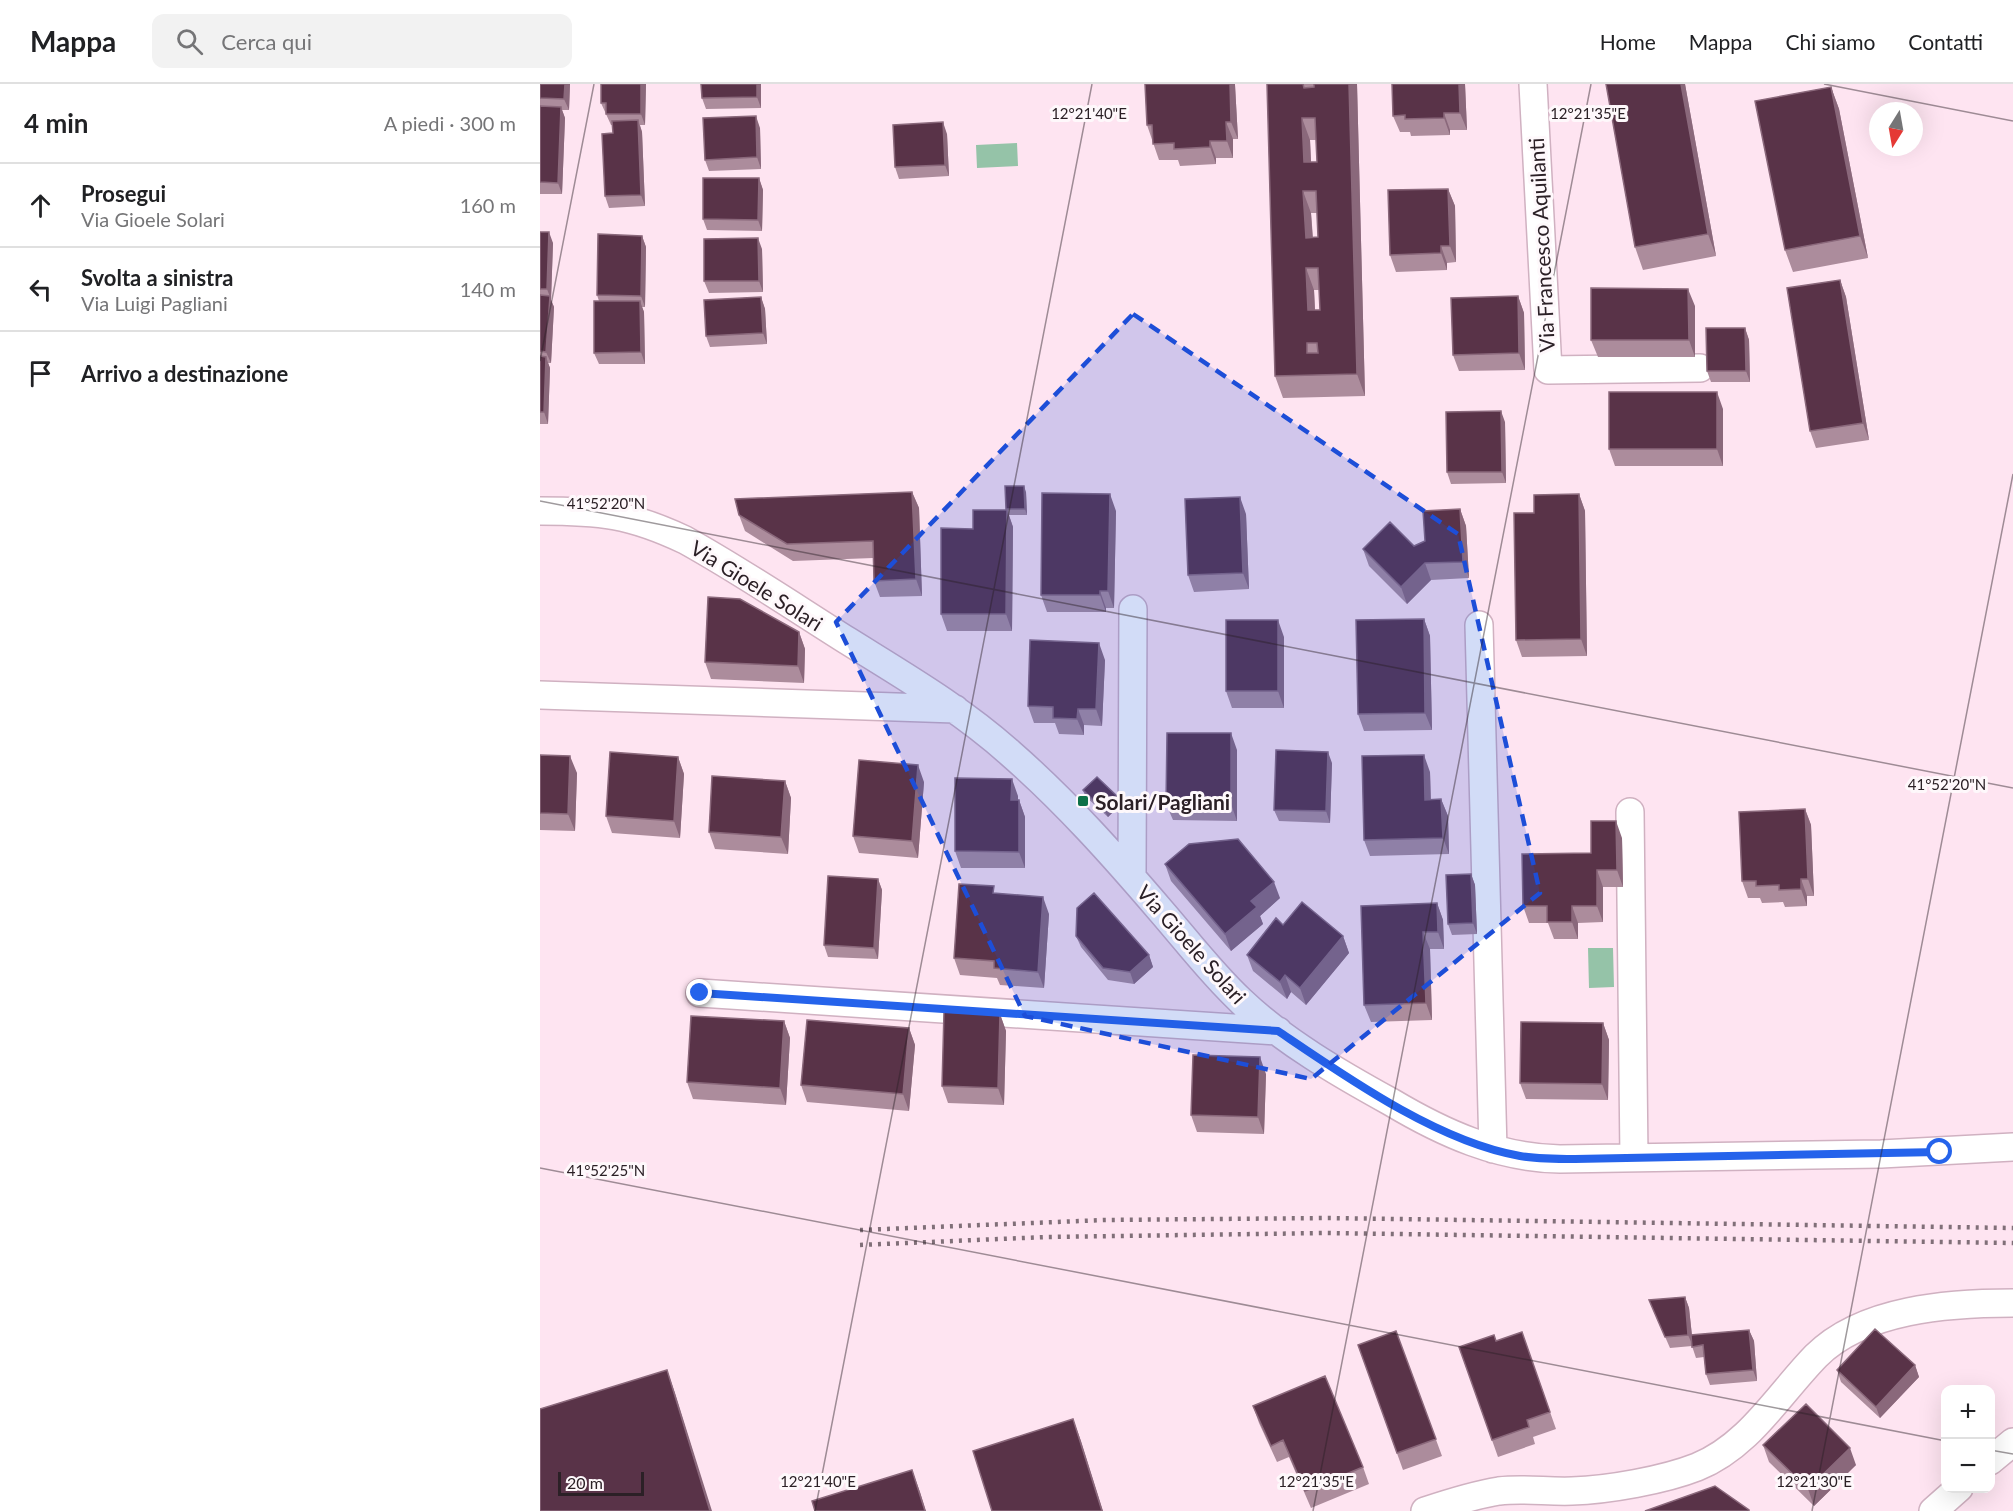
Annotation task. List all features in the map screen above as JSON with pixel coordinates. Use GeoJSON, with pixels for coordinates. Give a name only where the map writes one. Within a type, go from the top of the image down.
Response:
{"type":"FeatureCollection","features":[{"type":"Feature","properties":{"kind":"street","name":"Via Francesco Aquilanti"},"geometry":{"type":"LineString","coordinates":[[1533,84],[1548,370],[1700,368]]}},
{"type":"Feature","properties":{"kind":"street","name":"Via Gioele Solari"},"geometry":{"type":"LineString","coordinates":[[540,511],[593,511],[620,516],[646,523],[685,540],[956,709],[1009,752],[1049,789],[1132,877],[1226,986],[1250,1009],[1278,1031],[1357,1083],[1403,1110],[1458,1137],[1519,1156],[1546,1159],[1881,1154],[2013,1147]]}},
{"type":"Feature","properties":{"kind":"street"},"geometry":{"type":"LineString","coordinates":[[1132,877],[1133,609]]}},
{"type":"Feature","properties":{"kind":"street"},"geometry":{"type":"LineString","coordinates":[[1479,625],[1493,1149]]}},
{"type":"Feature","properties":{"kind":"street"},"geometry":{"type":"LineString","coordinates":[[540,695],[956,709]]}},
{"type":"Feature","properties":{"kind":"street"},"geometry":{"type":"LineString","coordinates":[[1630,812],[1634,1157]]}},
{"type":"Feature","properties":{"kind":"street"},"geometry":{"type":"LineString","coordinates":[[700,993],[1278,1031]]}},
{"type":"Feature","properties":{"kind":"street"},"geometry":{"type":"LineString","coordinates":[[1425,1511],[1493,1492],[1600,1489],[1690,1469],[1720,1455],[1744,1436],[1814,1358],[1840,1337],[1870,1323],[1928,1308],[1961,1304],[2013,1303]]}},
{"type":"Feature","properties":{"kind":"street"},"geometry":{"type":"LineString","coordinates":[[1995,1457],[2013,1442]]}},
{"type":"Feature","properties":{"kind":"street"},"geometry":{"type":"LineString","coordinates":[[1933,1511],[1953,1493]]}},
{"type":"Feature","properties":{"kind":"highlighted area"},"geometry":{"type":"Polygon","coordinates":[[[1133,314],[1458,534],[1540,893],[1311,1079],[1025,1016],[836,622],[1133,314]]]}},
{"type":"Feature","properties":{"kind":"shaded area"},"geometry":{"type":"Polygon","coordinates":[[[1017,143],[1018,166],[977,168],[976,145],[1017,143]]]}},
{"type":"Feature","properties":{"kind":"shaded area"},"geometry":{"type":"Polygon","coordinates":[[[1588,948],[1613,948],[1614,987],[1589,988],[1588,948]]]}},
{"type":"Feature","properties":{"kind":"building"},"geometry":{"type":"Polygon","coordinates":[[[540,84],[565,84],[564,99],[540,98],[540,84]]]}},
{"type":"Feature","properties":{"kind":"building"},"geometry":{"type":"Polygon","coordinates":[[[601,84],[641,84],[641,114],[606,114],[606,103],[601,103],[601,84]]]}},
{"type":"Feature","properties":{"kind":"building"},"geometry":{"type":"Polygon","coordinates":[[[701,84],[757,84],[757,97],[702,98],[701,84]]]}},
{"type":"Feature","properties":{"kind":"building"},"geometry":{"type":"Polygon","coordinates":[[[1145,84],[1230,84],[1231,122],[1226,122],[1227,141],[1210,141],[1210,147],[1174,149],[1174,143],[1153,144],[1152,125],[1147,125],[1145,84]]]}},
{"type":"Feature","properties":{"kind":"building"},"geometry":{"type":"Polygon","coordinates":[[[1267,84],[1303,84],[1304,88],[1314,87],[1314,84],[1349,84],[1357,374],[1275,376],[1267,84]],[[1302,118],[1304,162],[1317,162],[1315,118],[1302,118]],[[1303,191],[1306,238],[1318,237],[1316,191],[1303,191]],[[1306,268],[1308,310],[1320,310],[1318,268],[1306,268]],[[1307,343],[1307,353],[1318,353],[1317,343],[1307,343]]]}},
{"type":"Feature","properties":{"kind":"building"},"geometry":{"type":"Polygon","coordinates":[[[1392,84],[1459,84],[1460,113],[1444,113],[1444,118],[1405,119],[1405,115],[1393,116],[1392,84]]]}},
{"type":"Feature","properties":{"kind":"building"},"geometry":{"type":"Polygon","coordinates":[[[1606,84],[1681,84],[1708,234],[1635,247],[1606,84]]]}},
{"type":"Feature","properties":{"kind":"building"},"geometry":{"type":"Polygon","coordinates":[[[1831,87],[1860,236],[1785,250],[1755,101],[1831,87]]]}},
{"type":"Feature","properties":{"kind":"building"},"geometry":{"type":"Polygon","coordinates":[[[540,106],[561,107],[558,183],[540,182],[540,106]]]}},
{"type":"Feature","properties":{"kind":"building"},"geometry":{"type":"Polygon","coordinates":[[[756,116],[757,157],[705,160],[703,118],[756,116]]]}},
{"type":"Feature","properties":{"kind":"building"},"geometry":{"type":"Polygon","coordinates":[[[638,120],[641,195],[605,196],[602,134],[613,133],[612,121],[638,120]]]}},
{"type":"Feature","properties":{"kind":"building"},"geometry":{"type":"Polygon","coordinates":[[[943,122],[945,165],[895,167],[893,125],[943,122]]]}},
{"type":"Feature","properties":{"kind":"building"},"geometry":{"type":"Polygon","coordinates":[[[703,178],[759,178],[758,220],[703,219],[703,178]]]}},
{"type":"Feature","properties":{"kind":"building"},"geometry":{"type":"Polygon","coordinates":[[[1448,189],[1450,246],[1441,246],[1441,253],[1390,255],[1388,190],[1448,189]]]}},
{"type":"Feature","properties":{"kind":"building"},"geometry":{"type":"Polygon","coordinates":[[[540,232],[549,232],[547,289],[540,289],[540,232]]]}},
{"type":"Feature","properties":{"kind":"building"},"geometry":{"type":"Polygon","coordinates":[[[598,234],[642,236],[641,296],[597,295],[598,234]]]}},
{"type":"Feature","properties":{"kind":"building"},"geometry":{"type":"Polygon","coordinates":[[[758,238],[759,281],[704,281],[704,239],[758,238]]]}},
{"type":"Feature","properties":{"kind":"building"},"geometry":{"type":"Polygon","coordinates":[[[1840,280],[1863,423],[1810,431],[1787,288],[1840,280]]]}},
{"type":"Feature","properties":{"kind":"building"},"geometry":{"type":"Polygon","coordinates":[[[1591,288],[1688,289],[1689,340],[1591,340],[1591,288]]]}},
{"type":"Feature","properties":{"kind":"building"},"geometry":{"type":"Polygon","coordinates":[[[540,295],[550,296],[546,352],[540,351],[540,295]]]}},
{"type":"Feature","properties":{"kind":"building"},"geometry":{"type":"Polygon","coordinates":[[[1518,296],[1519,353],[1453,355],[1451,298],[1518,296]]]}},
{"type":"Feature","properties":{"kind":"building"},"geometry":{"type":"Polygon","coordinates":[[[761,297],[763,333],[706,336],[704,300],[761,297]]]}},
{"type":"Feature","properties":{"kind":"building"},"geometry":{"type":"Polygon","coordinates":[[[594,301],[640,301],[641,352],[594,353],[594,301]]]}},
{"type":"Feature","properties":{"kind":"building"},"geometry":{"type":"Polygon","coordinates":[[[1706,328],[1745,328],[1746,371],[1707,371],[1706,328]]]}},
{"type":"Feature","properties":{"kind":"building"},"geometry":{"type":"Polygon","coordinates":[[[540,356],[546,357],[544,412],[540,412],[540,356]]]}},
{"type":"Feature","properties":{"kind":"building"},"geometry":{"type":"Polygon","coordinates":[[[1609,392],[1717,392],[1717,449],[1609,449],[1609,392]]]}},
{"type":"Feature","properties":{"kind":"building"},"geometry":{"type":"Polygon","coordinates":[[[1501,411],[1502,472],[1447,472],[1446,412],[1501,411]]]}},
{"type":"Feature","properties":{"kind":"building"},"geometry":{"type":"Polygon","coordinates":[[[1005,486],[1024,486],[1025,509],[1006,509],[1005,486]]]}},
{"type":"Feature","properties":{"kind":"building"},"geometry":{"type":"Polygon","coordinates":[[[912,492],[916,579],[874,581],[873,541],[787,544],[739,515],[735,499],[912,492]]]}},
{"type":"Feature","properties":{"kind":"building"},"geometry":{"type":"Polygon","coordinates":[[[1042,493],[1110,494],[1108,591],[1100,591],[1100,595],[1041,595],[1042,493]]]}},
{"type":"Feature","properties":{"kind":"building"},"geometry":{"type":"Polygon","coordinates":[[[1579,494],[1581,639],[1516,640],[1514,513],[1534,513],[1534,495],[1579,494]]]}},
{"type":"Feature","properties":{"kind":"building"},"geometry":{"type":"Polygon","coordinates":[[[1240,497],[1243,573],[1188,575],[1185,499],[1240,497]]]}},
{"type":"Feature","properties":{"kind":"building"},"geometry":{"type":"Polygon","coordinates":[[[1460,509],[1463,562],[1425,563],[1401,587],[1363,549],[1390,522],[1414,546],[1425,541],[1423,511],[1460,509]]]}},
{"type":"Feature","properties":{"kind":"building"},"geometry":{"type":"Polygon","coordinates":[[[973,510],[1007,510],[1006,614],[941,614],[941,528],[973,529],[973,510]]]}},
{"type":"Feature","properties":{"kind":"building"},"geometry":{"type":"Polygon","coordinates":[[[708,597],[740,599],[799,632],[798,666],[705,662],[708,597]]]}},
{"type":"Feature","properties":{"kind":"building"},"geometry":{"type":"Polygon","coordinates":[[[1424,619],[1425,713],[1358,714],[1356,620],[1424,619]]]}},
{"type":"Feature","properties":{"kind":"building"},"geometry":{"type":"Polygon","coordinates":[[[1226,620],[1278,620],[1278,691],[1226,691],[1226,620]]]}},
{"type":"Feature","properties":{"kind":"building"},"geometry":{"type":"Polygon","coordinates":[[[1030,640],[1099,643],[1096,709],[1078,709],[1077,719],[1053,718],[1053,707],[1028,706],[1030,640]]]}},
{"type":"Feature","properties":{"kind":"building"},"geometry":{"type":"Polygon","coordinates":[[[1167,733],[1231,733],[1231,804],[1166,804],[1167,733]]]}},
{"type":"Feature","properties":{"kind":"building"},"geometry":{"type":"Polygon","coordinates":[[[1276,750],[1328,752],[1326,811],[1274,810],[1276,750]]]}},
{"type":"Feature","properties":{"kind":"building"},"geometry":{"type":"Polygon","coordinates":[[[610,752],[678,757],[674,821],[606,816],[610,752]]]}},
{"type":"Feature","properties":{"kind":"building"},"geometry":{"type":"Polygon","coordinates":[[[540,755],[570,756],[568,814],[540,813],[540,755]]]}},
{"type":"Feature","properties":{"kind":"building"},"geometry":{"type":"Polygon","coordinates":[[[1424,755],[1425,800],[1441,799],[1443,838],[1364,840],[1362,756],[1424,755]]]}},
{"type":"Feature","properties":{"kind":"building"},"geometry":{"type":"Polygon","coordinates":[[[859,760],[918,765],[912,841],[853,836],[859,760]]]}},
{"type":"Feature","properties":{"kind":"building"},"geometry":{"type":"Polygon","coordinates":[[[712,776],[785,781],[781,837],[709,832],[712,776]]]}},
{"type":"Feature","properties":{"kind":"building"},"geometry":{"type":"Polygon","coordinates":[[[1097,777],[1119,798],[1105,812],[1083,790],[1097,777]]]}},
{"type":"Feature","properties":{"kind":"building"},"geometry":{"type":"Polygon","coordinates":[[[955,778],[1012,779],[1011,800],[1019,800],[1019,852],[955,851],[955,778]]]}},
{"type":"Feature","properties":{"kind":"building"},"geometry":{"type":"Polygon","coordinates":[[[1805,809],[1808,879],[1801,879],[1801,889],[1779,890],[1779,885],[1756,886],[1756,881],[1742,881],[1739,812],[1805,809]]]}},
{"type":"Feature","properties":{"kind":"building"},"geometry":{"type":"Polygon","coordinates":[[[1591,821],[1616,821],[1617,870],[1597,870],[1597,906],[1572,906],[1572,922],[1547,922],[1547,906],[1523,906],[1522,854],[1591,853],[1591,821]]]}},
{"type":"Feature","properties":{"kind":"building"},"geometry":{"type":"Polygon","coordinates":[[[1238,839],[1274,882],[1251,901],[1257,907],[1225,934],[1165,864],[1189,844],[1238,839]]]}},
{"type":"Feature","properties":{"kind":"building"},"geometry":{"type":"Polygon","coordinates":[[[1471,874],[1473,923],[1448,924],[1446,875],[1471,874]]]}},
{"type":"Feature","properties":{"kind":"building"},"geometry":{"type":"Polygon","coordinates":[[[828,876],[878,879],[874,948],[824,945],[828,876]]]}},
{"type":"Feature","properties":{"kind":"building"},"geometry":{"type":"Polygon","coordinates":[[[959,884],[994,886],[993,893],[1043,897],[1038,972],[994,968],[994,961],[954,958],[959,884]]]}},
{"type":"Feature","properties":{"kind":"building"},"geometry":{"type":"Polygon","coordinates":[[[1094,893],[1149,955],[1130,972],[1103,968],[1076,936],[1077,908],[1094,893]]]}},
{"type":"Feature","properties":{"kind":"building"},"geometry":{"type":"Polygon","coordinates":[[[1302,902],[1343,936],[1300,988],[1285,975],[1280,982],[1247,955],[1276,918],[1283,925],[1302,902]]]}},
{"type":"Feature","properties":{"kind":"building"},"geometry":{"type":"Polygon","coordinates":[[[1437,903],[1438,932],[1423,932],[1426,1003],[1364,1005],[1361,906],[1437,903]]]}},
{"type":"Feature","properties":{"kind":"building"},"geometry":{"type":"Polygon","coordinates":[[[944,1012],[1000,1014],[998,1088],[942,1086],[944,1012]]]}},
{"type":"Feature","properties":{"kind":"building"},"geometry":{"type":"Polygon","coordinates":[[[691,1016],[784,1021],[780,1088],[687,1082],[691,1016]]]}},
{"type":"Feature","properties":{"kind":"building"},"geometry":{"type":"Polygon","coordinates":[[[807,1020],[909,1028],[903,1094],[801,1085],[807,1020]]]}},
{"type":"Feature","properties":{"kind":"building"},"geometry":{"type":"Polygon","coordinates":[[[1521,1022],[1603,1023],[1602,1084],[1520,1083],[1521,1022]]]}},
{"type":"Feature","properties":{"kind":"building"},"geometry":{"type":"Polygon","coordinates":[[[1193,1055],[1260,1057],[1258,1117],[1191,1115],[1193,1055]]]}},
{"type":"Feature","properties":{"kind":"building"},"geometry":{"type":"Polygon","coordinates":[[[1685,1297],[1688,1335],[1665,1337],[1649,1300],[1685,1297]]]}},
{"type":"Feature","properties":{"kind":"building"},"geometry":{"type":"Polygon","coordinates":[[[1875,1329],[1915,1365],[1876,1407],[1837,1370],[1875,1329]]]}},
{"type":"Feature","properties":{"kind":"building"},"geometry":{"type":"Polygon","coordinates":[[[1749,1330],[1753,1370],[1706,1374],[1703,1345],[1692,1347],[1691,1335],[1749,1330]]]}},
{"type":"Feature","properties":{"kind":"building"},"geometry":{"type":"Polygon","coordinates":[[[1396,1331],[1436,1439],[1397,1453],[1358,1345],[1396,1331]]]}},
{"type":"Feature","properties":{"kind":"building"},"geometry":{"type":"Polygon","coordinates":[[[1522,1332],[1550,1412],[1527,1420],[1529,1427],[1492,1440],[1459,1347],[1494,1335],[1496,1341],[1522,1332]]]}},
{"type":"Feature","properties":{"kind":"building"},"geometry":{"type":"Polygon","coordinates":[[[667,1370],[710,1511],[540,1511],[540,1409],[667,1370]]]}},
{"type":"Feature","properties":{"kind":"building"},"geometry":{"type":"Polygon","coordinates":[[[1325,1376],[1363,1467],[1305,1491],[1283,1440],[1271,1446],[1253,1406],[1325,1376]]]}},
{"type":"Feature","properties":{"kind":"building"},"geometry":{"type":"Polygon","coordinates":[[[1806,1404],[1850,1448],[1808,1489],[1763,1445],[1806,1404]]]}},
{"type":"Feature","properties":{"kind":"building"},"geometry":{"type":"Polygon","coordinates":[[[1073,1419],[1102,1511],[992,1511],[973,1451],[1073,1419]]]}},
{"type":"Feature","properties":{"kind":"building"},"geometry":{"type":"Polygon","coordinates":[[[912,1470],[925,1511],[815,1511],[812,1501],[912,1470]]]}},
{"type":"Feature","properties":{"kind":"building"},"geometry":{"type":"Polygon","coordinates":[[[1715,1486],[1749,1511],[1645,1511],[1715,1486]]]}},
{"type":"Feature","properties":{"kind":"railway"},"geometry":{"type":"LineString","coordinates":[[860,1230],[1105,1220],[1328,1218],[2013,1228]]}},
{"type":"Feature","properties":{"kind":"railway"},"geometry":{"type":"LineString","coordinates":[[860,1245],[1046,1237],[1327,1233],[2013,1243]]}},
{"type":"Feature","properties":{"kind":"place","name":"Solari/Pagliani"},"geometry":{"type":"Point","coordinates":[1083,801]}},
{"type":"Feature","properties":{"kind":"route"},"geometry":{"type":"LineString","coordinates":[[700,993],[1278,1031],[1403,1110],[1458,1137],[1519,1156],[1575,1159],[1940,1152]]}}]}
